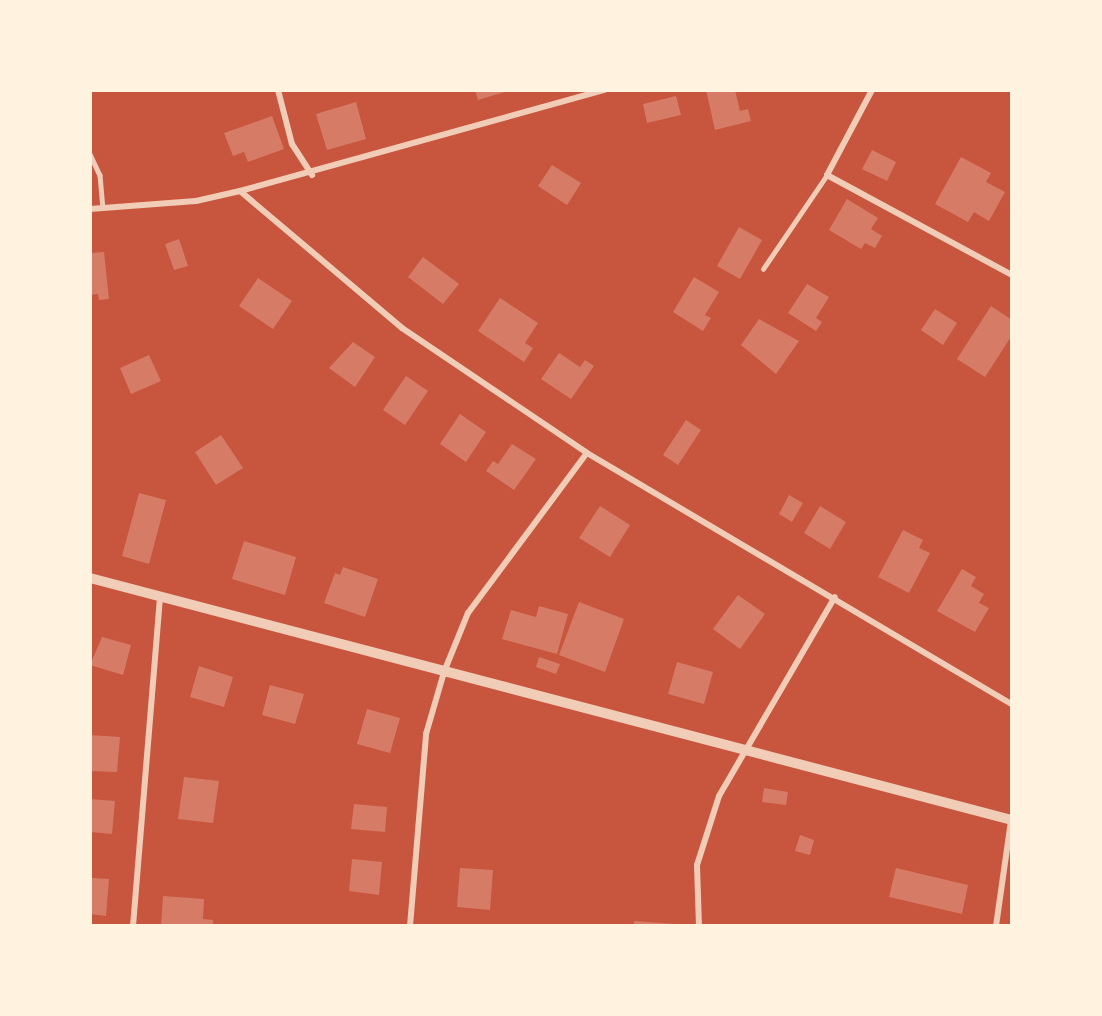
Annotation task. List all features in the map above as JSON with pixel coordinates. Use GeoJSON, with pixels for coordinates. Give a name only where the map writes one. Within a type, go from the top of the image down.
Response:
{"type":"FeatureCollection","features":[{"type":"Feature","properties":{"kind":"street"},"geometry":{"type":"LineString","coordinates":[[278,90],[292,144],[312,175]]}},
{"type":"Feature","properties":{"kind":"street"},"geometry":{"type":"LineString","coordinates":[[90,209],[196,201],[312,175],[605,90]]}},
{"type":"Feature","properties":{"kind":"street"},"geometry":{"type":"LineString","coordinates":[[872,90],[826,174],[1012,275]]}},
{"type":"Feature","properties":{"kind":"street"},"geometry":{"type":"LineString","coordinates":[[240,191],[402,328],[587,453],[836,597],[1012,704]]}},
{"type":"Feature","properties":{"kind":"street"},"geometry":{"type":"LineString","coordinates":[[410,926],[426,734],[444,672],[468,613],[587,453]]}},
{"type":"Feature","properties":{"kind":"street"},"geometry":{"type":"LineString","coordinates":[[90,578],[1012,820],[996,926]]}},
{"type":"Feature","properties":{"kind":"street"},"geometry":{"type":"LineString","coordinates":[[133,926],[160,596]]}},
{"type":"Feature","properties":{"kind":"street"},"geometry":{"type":"LineString","coordinates":[[699,926],[697,876],[703,839],[743,750],[836,597]]}},
{"type":"Feature","properties":{"kind":"lane"},"geometry":{"type":"LineString","coordinates":[[90,154],[100,175],[103,208]]}},
{"type":"Feature","properties":{"kind":"lane"},"geometry":{"type":"LineString","coordinates":[[763,269],[826,174]]}},
{"type":"Feature","properties":{"kind":"building"},"geometry":{"type":"Polygon","coordinates":[[[475,90],[508,90],[508,91],[478,100],[475,90]]]}},
{"type":"Feature","properties":{"kind":"building"},"geometry":{"type":"Polygon","coordinates":[[[706,90],[735,90],[740,111],[748,109],[751,121],[715,130],[706,90]]]}},
{"type":"Feature","properties":{"kind":"building"},"geometry":{"type":"Polygon","coordinates":[[[676,96],[681,115],[647,123],[643,104],[676,96]]]}},
{"type":"Feature","properties":{"kind":"building"},"geometry":{"type":"Polygon","coordinates":[[[356,102],[366,139],[327,150],[316,114],[356,102]]]}},
{"type":"Feature","properties":{"kind":"building"},"geometry":{"type":"Polygon","coordinates":[[[272,116],[284,149],[248,162],[244,152],[233,156],[224,133],[272,116]]]}},
{"type":"Feature","properties":{"kind":"building"},"geometry":{"type":"Polygon","coordinates":[[[872,150],[896,162],[887,181],[862,169],[872,150]]]}},
{"type":"Feature","properties":{"kind":"building"},"geometry":{"type":"Polygon","coordinates":[[[961,157],[991,173],[986,182],[1005,192],[989,221],[974,212],[968,222],[935,204],[961,157]]]}},
{"type":"Feature","properties":{"kind":"building"},"geometry":{"type":"Polygon","coordinates":[[[552,165],[581,183],[567,205],[538,186],[552,165]]]}},
{"type":"Feature","properties":{"kind":"building"},"geometry":{"type":"Polygon","coordinates":[[[847,199],[878,218],[871,229],[882,236],[875,248],[865,243],[861,249],[829,230],[847,199]]]}},
{"type":"Feature","properties":{"kind":"building"},"geometry":{"type":"Polygon","coordinates":[[[739,227],[762,240],[740,279],[717,266],[739,227]]]}},
{"type":"Feature","properties":{"kind":"building"},"geometry":{"type":"Polygon","coordinates":[[[179,239],[188,266],[174,270],[165,244],[179,239]]]}},
{"type":"Feature","properties":{"kind":"building"},"geometry":{"type":"Polygon","coordinates":[[[104,252],[109,299],[99,300],[98,294],[90,295],[90,253],[104,252]]]}},
{"type":"Feature","properties":{"kind":"building"},"geometry":{"type":"Polygon","coordinates":[[[423,257],[459,284],[443,304],[408,277],[423,257]]]}},
{"type":"Feature","properties":{"kind":"building"},"geometry":{"type":"Polygon","coordinates":[[[694,277],[719,292],[705,315],[711,318],[703,331],[673,312],[694,277]]]}},
{"type":"Feature","properties":{"kind":"building"},"geometry":{"type":"Polygon","coordinates":[[[258,278],[292,301],[273,329],[239,306],[258,278]]]}},
{"type":"Feature","properties":{"kind":"building"},"geometry":{"type":"Polygon","coordinates":[[[807,284],[829,297],[816,318],[822,322],[816,331],[788,313],[807,284]]]}},
{"type":"Feature","properties":{"kind":"building"},"geometry":{"type":"Polygon","coordinates":[[[500,298],[538,323],[525,343],[533,348],[524,362],[478,331],[500,298]]]}},
{"type":"Feature","properties":{"kind":"building"},"geometry":{"type":"Polygon","coordinates":[[[991,306],[1012,320],[1012,335],[985,377],[957,359],[991,306]]]}},
{"type":"Feature","properties":{"kind":"building"},"geometry":{"type":"Polygon","coordinates":[[[935,309],[957,323],[943,345],[921,330],[935,309]]]}},
{"type":"Feature","properties":{"kind":"building"},"geometry":{"type":"Polygon","coordinates":[[[759,319],[799,341],[776,374],[741,345],[759,319]]]}},
{"type":"Feature","properties":{"kind":"building"},"geometry":{"type":"Polygon","coordinates":[[[353,342],[375,357],[355,387],[329,368],[353,342]]]}},
{"type":"Feature","properties":{"kind":"building"},"geometry":{"type":"Polygon","coordinates":[[[559,353],[580,367],[585,360],[594,366],[571,399],[541,379],[559,353]]]}},
{"type":"Feature","properties":{"kind":"building"},"geometry":{"type":"Polygon","coordinates":[[[149,355],[161,381],[131,394],[120,368],[149,355]]]}},
{"type":"Feature","properties":{"kind":"building"},"geometry":{"type":"Polygon","coordinates":[[[406,376],[428,391],[405,425],[383,410],[406,376]]]}},
{"type":"Feature","properties":{"kind":"building"},"geometry":{"type":"Polygon","coordinates":[[[460,414],[486,432],[466,462],[440,444],[460,414]]]}},
{"type":"Feature","properties":{"kind":"building"},"geometry":{"type":"Polygon","coordinates":[[[686,420],[701,430],[678,465],[663,455],[686,420]]]}},
{"type":"Feature","properties":{"kind":"building"},"geometry":{"type":"Polygon","coordinates":[[[221,435],[243,468],[216,485],[195,452],[221,435]]]}},
{"type":"Feature","properties":{"kind":"building"},"geometry":{"type":"Polygon","coordinates":[[[512,444],[536,459],[514,490],[486,471],[493,461],[498,464],[512,444]]]}},
{"type":"Feature","properties":{"kind":"building"},"geometry":{"type":"Polygon","coordinates":[[[139,493],[166,500],[149,564],[122,556],[139,493]]]}},
{"type":"Feature","properties":{"kind":"building"},"geometry":{"type":"Polygon","coordinates":[[[789,495],[803,503],[792,522],[779,514],[789,495]]]}},
{"type":"Feature","properties":{"kind":"building"},"geometry":{"type":"Polygon","coordinates":[[[600,506],[630,525],[610,557],[579,538],[600,506]]]}},
{"type":"Feature","properties":{"kind":"building"},"geometry":{"type":"Polygon","coordinates":[[[820,506],[846,522],[830,549],[804,533],[820,506]]]}},
{"type":"Feature","properties":{"kind":"building"},"geometry":{"type":"Polygon","coordinates":[[[903,530],[923,540],[919,548],[930,553],[909,593],[878,577],[903,530]]]}},
{"type":"Feature","properties":{"kind":"building"},"geometry":{"type":"Polygon","coordinates":[[[244,541],[296,557],[285,595],[232,579],[244,541]]]}},
{"type":"Feature","properties":{"kind":"building"},"geometry":{"type":"Polygon","coordinates":[[[343,567],[378,579],[365,617],[324,603],[335,573],[340,575],[343,567]]]}},
{"type":"Feature","properties":{"kind":"building"},"geometry":{"type":"Polygon","coordinates":[[[962,569],[976,577],[971,586],[984,594],[979,603],[989,608],[975,632],[937,611],[962,569]]]}},
{"type":"Feature","properties":{"kind":"building"},"geometry":{"type":"Polygon","coordinates":[[[738,595],[765,614],[740,649],[713,629],[738,595]]]}},
{"type":"Feature","properties":{"kind":"building"},"geometry":{"type":"Polygon","coordinates":[[[579,602],[624,619],[605,672],[559,655],[579,602]]]}},
{"type":"Feature","properties":{"kind":"building"},"geometry":{"type":"Polygon","coordinates":[[[539,606],[568,614],[557,654],[502,639],[511,610],[536,617],[539,606]]]}},
{"type":"Feature","properties":{"kind":"building"},"geometry":{"type":"Polygon","coordinates":[[[102,637],[131,645],[123,675],[90,665],[102,637]]]}},
{"type":"Feature","properties":{"kind":"building"},"geometry":{"type":"Polygon","coordinates":[[[539,657],[560,664],[556,674],[536,667],[539,657]]]}},
{"type":"Feature","properties":{"kind":"building"},"geometry":{"type":"Polygon","coordinates":[[[677,662],[713,672],[704,704],[668,694],[677,662]]]}},
{"type":"Feature","properties":{"kind":"building"},"geometry":{"type":"Polygon","coordinates":[[[199,666],[233,677],[224,707],[190,697],[199,666]]]}},
{"type":"Feature","properties":{"kind":"building"},"geometry":{"type":"Polygon","coordinates":[[[270,685],[304,694],[295,724],[262,715],[270,685]]]}},
{"type":"Feature","properties":{"kind":"building"},"geometry":{"type":"Polygon","coordinates":[[[367,709],[400,718],[390,753],[357,744],[367,709]]]}},
{"type":"Feature","properties":{"kind":"building"},"geometry":{"type":"Polygon","coordinates":[[[90,735],[120,737],[117,772],[90,771],[90,735]]]}},
{"type":"Feature","properties":{"kind":"building"},"geometry":{"type":"Polygon","coordinates":[[[184,777],[219,781],[213,823],[178,819],[184,777]]]}},
{"type":"Feature","properties":{"kind":"building"},"geometry":{"type":"Polygon","coordinates":[[[764,788],[788,792],[786,805],[762,802],[764,788]]]}},
{"type":"Feature","properties":{"kind":"building"},"geometry":{"type":"Polygon","coordinates":[[[90,799],[115,801],[112,834],[90,832],[90,799]]]}},
{"type":"Feature","properties":{"kind":"building"},"geometry":{"type":"Polygon","coordinates":[[[354,804],[387,807],[385,832],[351,829],[354,804]]]}},
{"type":"Feature","properties":{"kind":"building"},"geometry":{"type":"Polygon","coordinates":[[[800,835],[814,840],[810,855],[795,851],[800,835]]]}},
{"type":"Feature","properties":{"kind":"building"},"geometry":{"type":"Polygon","coordinates":[[[352,859],[382,862],[379,895],[349,891],[352,859]]]}},
{"type":"Feature","properties":{"kind":"building"},"geometry":{"type":"Polygon","coordinates":[[[460,868],[493,870],[490,910],[457,907],[460,868]]]}},
{"type":"Feature","properties":{"kind":"building"},"geometry":{"type":"Polygon","coordinates":[[[896,868],[968,885],[962,914],[889,897],[896,868]]]}},
{"type":"Feature","properties":{"kind":"building"},"geometry":{"type":"Polygon","coordinates":[[[92,878],[109,879],[106,916],[90,914],[92,878]]]}},
{"type":"Feature","properties":{"kind":"building"},"geometry":{"type":"Polygon","coordinates":[[[163,896],[204,899],[203,919],[213,920],[213,926],[161,926],[163,896]]]}},
{"type":"Feature","properties":{"kind":"building"},"geometry":{"type":"Polygon","coordinates":[[[634,921],[675,924],[675,926],[634,926],[634,921]]]}}]}
